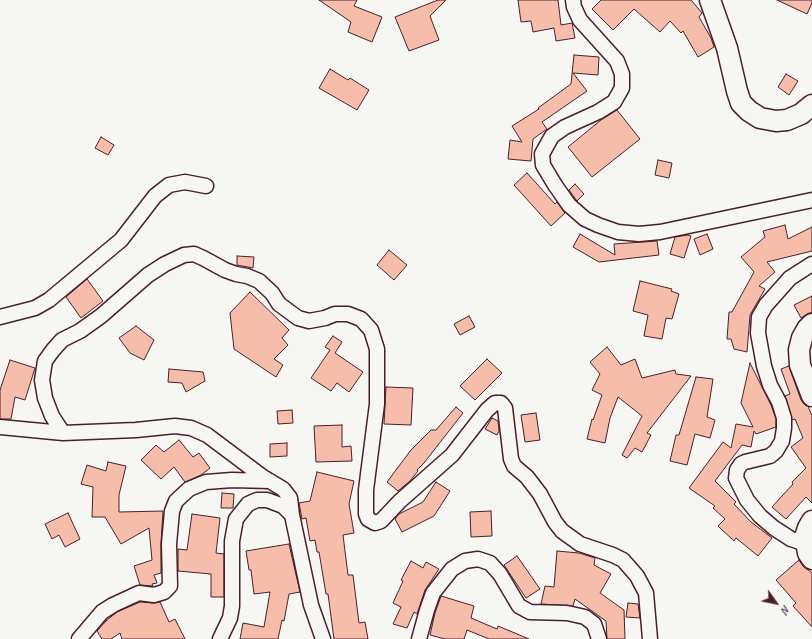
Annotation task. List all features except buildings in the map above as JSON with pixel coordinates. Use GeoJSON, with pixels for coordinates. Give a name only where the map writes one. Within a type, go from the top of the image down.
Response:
{"type":"FeatureCollection","features":[{"type":"Feature","properties":{"kind":"street"},"geometry":{"type":"LineString","coordinates":[[573,0],[574,7],[580,20],[617,61],[622,74],[622,88],[614,102],[598,112],[565,127],[552,136],[542,154],[543,165],[555,185],[569,205],[585,219],[618,232],[639,234],[660,232],[812,200]]}},
{"type":"Feature","properties":{"kind":"street"},"geometry":{"type":"LineString","coordinates":[[710,0],[727,48],[741,103],[749,111],[760,118],[776,121],[787,120],[800,114],[812,105]]}},
{"type":"Feature","properties":{"kind":"street"},"geometry":{"type":"LineString","coordinates":[[0,317],[35,308],[50,300],[121,240],[156,196],[169,185],[184,182],[206,186]]}},
{"type":"Feature","properties":{"kind":"street"},"geometry":{"type":"LineString","coordinates":[[63,433],[52,416],[45,398],[42,380],[45,362],[52,350],[62,340],[80,331],[101,316],[148,275],[165,264],[184,255],[194,254],[225,270],[259,281],[272,293],[279,304],[298,318],[309,321],[325,318],[335,314],[348,314],[361,319],[371,330],[377,349],[377,404],[366,490],[366,514],[368,519],[375,522],[381,521],[400,501],[452,456],[487,410],[495,402],[501,403],[505,408],[511,460],[514,466],[527,477],[540,494],[555,522],[562,531],[580,544],[623,560],[637,576],[646,593],[650,639]]}},
{"type":"Feature","properties":{"kind":"street"},"geometry":{"type":"LineString","coordinates":[[809,552],[774,528],[760,516],[747,500],[736,478],[737,470],[741,464],[770,456],[776,451],[782,440],[784,428],[784,418],[779,402],[770,384],[764,366],[758,333],[759,317],[766,305],[790,278],[812,264]]}},
{"type":"Feature","properties":{"kind":"street"},"geometry":{"type":"LineString","coordinates":[[812,324],[802,338],[799,350],[800,365],[812,396]]}},
{"type":"Feature","properties":{"kind":"street"},"geometry":{"type":"LineString","coordinates":[[0,428],[63,433],[136,430],[176,426],[191,428],[207,435],[283,489],[290,498],[292,515],[311,605],[323,639]]}},
{"type":"Feature","properties":{"kind":"street"},"geometry":{"type":"LineString","coordinates":[[79,639],[102,612],[113,605],[139,593],[154,595],[164,592],[170,586],[169,544],[172,511],[176,501],[190,489],[206,482],[232,480],[271,481]]}},
{"type":"Feature","properties":{"kind":"street"},"geometry":{"type":"LineString","coordinates":[[220,639],[225,630],[232,606],[232,541],[236,519],[248,504],[257,500],[275,502],[283,506],[292,515]]}},
{"type":"Feature","properties":{"kind":"street"},"geometry":{"type":"LineString","coordinates":[[809,552],[806,537],[808,528],[812,521]]}},
{"type":"Feature","properties":{"kind":"street"},"geometry":{"type":"LineString","coordinates":[[419,639],[433,593],[452,569],[466,561],[478,559],[490,563],[500,574],[520,606],[530,612],[567,613],[585,617],[594,624],[599,639]]}}]}
